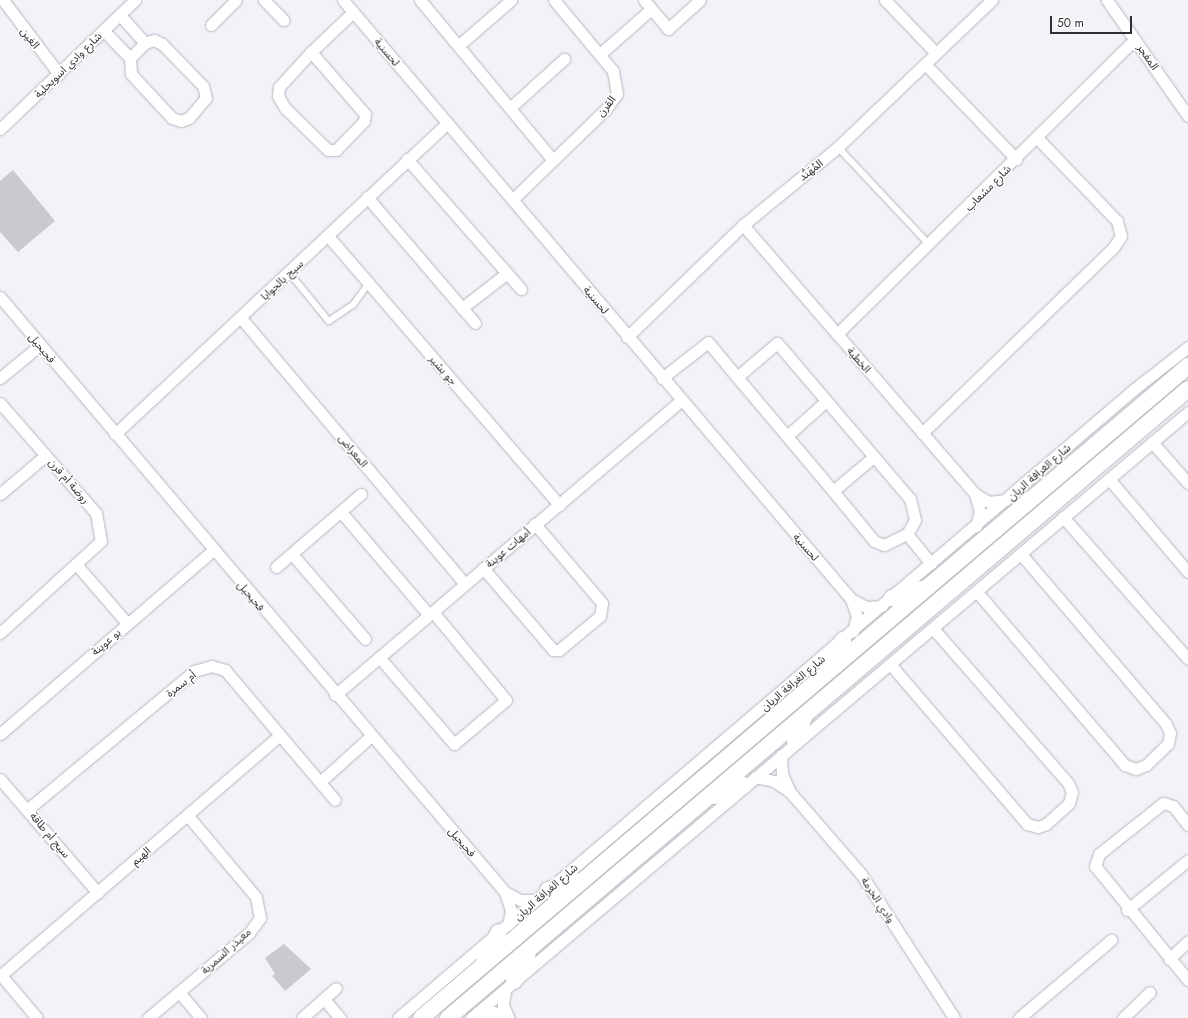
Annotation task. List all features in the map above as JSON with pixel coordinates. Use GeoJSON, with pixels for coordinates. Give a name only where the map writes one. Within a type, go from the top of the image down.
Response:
{"type":"FeatureCollection","features":[{"type":"Feature","properties":{"kind":"main road","name":"شارع الغرافة الريان"},"geometry":{"type":"LineString","coordinates":[[420,1018],[931,586],[1188,366]]}},
{"type":"Feature","properties":{"kind":"main road"},"geometry":{"type":"LineString","coordinates":[[448,1018],[1188,389]]}},
{"type":"Feature","properties":{"kind":"main road"},"geometry":{"type":"LineString","coordinates":[[887,602],[931,586]]}},
{"type":"Feature","properties":{"kind":"main road"},"geometry":{"type":"LineString","coordinates":[[824,676],[848,636]]}},
{"type":"Feature","properties":{"kind":"main road"},"geometry":{"type":"LineString","coordinates":[[795,742],[806,713]]}},
{"type":"Feature","properties":{"kind":"main road"},"geometry":{"type":"LineString","coordinates":[[705,799],[750,781]]}},
{"type":"Feature","properties":{"kind":"main road"},"geometry":{"type":"LineString","coordinates":[[542,895],[585,878]]}},
{"type":"Feature","properties":{"kind":"main road"},"geometry":{"type":"LineString","coordinates":[[482,966],[503,928]]}},
{"type":"Feature","properties":{"kind":"main road"},"geometry":{"type":"LineString","coordinates":[[509,985],[532,946]]}},
{"type":"Feature","properties":{"kind":"street","name":"الغين"},"geometry":{"type":"LineString","coordinates":[[3,0],[59,74]]}},
{"type":"Feature","properties":{"kind":"street","name":"شارع وادي اسويحلية"},"geometry":{"type":"LineString","coordinates":[[0,129],[135,0]]}},
{"type":"Feature","properties":{"kind":"street"},"geometry":{"type":"LineString","coordinates":[[211,25],[236,0]]}},
{"type":"Feature","properties":{"kind":"street"},"geometry":{"type":"LineString","coordinates":[[264,0],[283,20]]}},
{"type":"Feature","properties":{"kind":"street","name":"لحسنية"},"geometry":{"type":"LineString","coordinates":[[343,0],[681,401],[851,599],[866,607],[887,602]]}},
{"type":"Feature","properties":{"kind":"street"},"geometry":{"type":"LineString","coordinates":[[420,0],[511,107],[553,160]]}},
{"type":"Feature","properties":{"kind":"street"},"geometry":{"type":"LineString","coordinates":[[458,45],[511,0]]}},
{"type":"Feature","properties":{"kind":"street","name":"القرن"},"geometry":{"type":"LineString","coordinates":[[513,200],[617,94],[617,78],[600,54],[554,0]]}},
{"type":"Feature","properties":{"kind":"street"},"geometry":{"type":"LineString","coordinates":[[600,54],[648,4],[668,29],[700,0]]}},
{"type":"Feature","properties":{"kind":"street"},"geometry":{"type":"LineString","coordinates":[[885,0],[936,53]]}},
{"type":"Feature","properties":{"kind":"street","name":"المُهَنَّد"},"geometry":{"type":"LineString","coordinates":[[627,337],[743,225],[838,147],[992,0]]}},
{"type":"Feature","properties":{"kind":"street","name":"المفجر"},"geometry":{"type":"LineString","coordinates":[[1107,0],[1136,39],[1188,116]]}},
{"type":"Feature","properties":{"kind":"street"},"geometry":{"type":"LineString","coordinates":[[310,52],[365,114],[364,121],[336,150],[328,150],[285,108],[278,96],[279,87],[310,52],[353,12]]}},
{"type":"Feature","properties":{"kind":"street"},"geometry":{"type":"LineString","coordinates":[[120,15],[145,43]]}},
{"type":"Feature","properties":{"kind":"street"},"geometry":{"type":"LineString","coordinates":[[104,31],[130,58],[131,74],[172,118],[181,121],[189,118],[206,98],[203,86],[162,44],[154,40],[145,43],[130,58]]}},
{"type":"Feature","properties":{"kind":"street","name":"شارع مشعاب"},"geometry":{"type":"LineString","coordinates":[[837,334],[930,245],[1136,39]]}},
{"type":"Feature","properties":{"kind":"street"},"geometry":{"type":"LineString","coordinates":[[511,107],[564,59]]}},
{"type":"Feature","properties":{"kind":"street"},"geometry":{"type":"LineString","coordinates":[[925,64],[1016,159]]}},
{"type":"Feature","properties":{"kind":"street","name":"سيج بالحوايا"},"geometry":{"type":"LineString","coordinates":[[115,434],[241,318],[446,123]]}},
{"type":"Feature","properties":{"kind":"street"},"geometry":{"type":"LineString","coordinates":[[922,433],[1113,248],[1120,236],[1117,221],[1037,138]]}},
{"type":"Feature","properties":{"kind":"street"},"geometry":{"type":"LineString","coordinates":[[407,159],[521,289]]}},
{"type":"Feature","properties":{"kind":"street"},"geometry":{"type":"LineString","coordinates":[[367,197],[475,323]]}},
{"type":"Feature","properties":{"kind":"street","name":"الخطية"},"geometry":{"type":"LineString","coordinates":[[743,225],[975,494],[989,502],[1007,500]]}},
{"type":"Feature","properties":{"kind":"street","name":"جو بشير"},"geometry":{"type":"LineString","coordinates":[[328,236],[559,505]]}},
{"type":"Feature","properties":{"kind":"street"},"geometry":{"type":"LineString","coordinates":[[462,308],[507,273]]}},
{"type":"Feature","properties":{"kind":"street","name":"فحيحيل"},"geometry":{"type":"LineString","coordinates":[[0,297],[212,551],[370,737],[505,892],[520,900],[542,895]]}},
{"type":"Feature","properties":{"kind":"street","name":"المعراض"},"geometry":{"type":"LineString","coordinates":[[241,318],[465,584]]}},
{"type":"Feature","properties":{"kind":"street"},"geometry":{"type":"LineString","coordinates":[[662,378],[707,341],[786,436],[833,491],[874,541],[884,545],[907,534],[915,520],[914,507],[777,343],[737,377]]}},
{"type":"Feature","properties":{"kind":"street"},"geometry":{"type":"LineString","coordinates":[[0,378],[40,345]]}},
{"type":"Feature","properties":{"kind":"street","name":"شارع الغرافة الريان"},"geometry":{"type":"LineString","coordinates":[[398,1018],[976,527],[1133,390],[1188,347]]}},
{"type":"Feature","properties":{"kind":"street","name":"أمهات عوينة"},"geometry":{"type":"LineString","coordinates":[[335,695],[681,401]]}},
{"type":"Feature","properties":{"kind":"street"},"geometry":{"type":"LineString","coordinates":[[786,436],[826,401]]}},
{"type":"Feature","properties":{"kind":"street","name":"روضة أم قرن"},"geometry":{"type":"LineString","coordinates":[[0,403],[96,513],[101,541],[0,633]]}},
{"type":"Feature","properties":{"kind":"street"},"geometry":{"type":"LineString","coordinates":[[474,1016],[795,742],[977,592],[1188,412]]}},
{"type":"Feature","properties":{"kind":"street"},"geometry":{"type":"LineString","coordinates":[[1152,442],[1188,483]]}},
{"type":"Feature","properties":{"kind":"street"},"geometry":{"type":"LineString","coordinates":[[0,494],[46,455]]}},
{"type":"Feature","properties":{"kind":"street"},"geometry":{"type":"LineString","coordinates":[[833,491],[872,458]]}},
{"type":"Feature","properties":{"kind":"street"},"geometry":{"type":"LineString","coordinates":[[1109,479],[1188,572]]}},
{"type":"Feature","properties":{"kind":"street"},"geometry":{"type":"LineString","coordinates":[[276,567],[361,494]]}},
{"type":"Feature","properties":{"kind":"street","name":"الخطية"},"geometry":{"type":"LineString","coordinates":[[975,494],[980,511],[976,527]]}},
{"type":"Feature","properties":{"kind":"street"},"geometry":{"type":"LineString","coordinates":[[341,512],[506,700],[454,744],[379,657]]}},
{"type":"Feature","properties":{"kind":"street"},"geometry":{"type":"LineString","coordinates":[[1064,517],[1188,659]]}},
{"type":"Feature","properties":{"kind":"street"},"geometry":{"type":"LineString","coordinates":[[483,568],[553,650],[559,650],[600,616],[602,603],[535,524]]}},
{"type":"Feature","properties":{"kind":"street"},"geometry":{"type":"LineString","coordinates":[[907,534],[931,564]]}},
{"type":"Feature","properties":{"kind":"street","name":"بو عوينة"},"geometry":{"type":"LineString","coordinates":[[0,734],[212,551]]}},
{"type":"Feature","properties":{"kind":"street"},"geometry":{"type":"LineString","coordinates":[[292,554],[365,639]]}},
{"type":"Feature","properties":{"kind":"street"},"geometry":{"type":"LineString","coordinates":[[977,592],[1125,765],[1136,769],[1146,764],[1168,744],[1170,733],[1166,724],[1021,554]]}},
{"type":"Feature","properties":{"kind":"street"},"geometry":{"type":"LineString","coordinates":[[76,564],[127,623]]}},
{"type":"Feature","properties":{"kind":"street","name":"لحسنية"},"geometry":{"type":"LineString","coordinates":[[848,636],[856,616],[851,599]]}},
{"type":"Feature","properties":{"kind":"street"},"geometry":{"type":"LineString","coordinates":[[890,664],[1027,824],[1038,827],[1046,824],[1069,803],[1072,792],[1068,783],[933,628]]}},
{"type":"Feature","properties":{"kind":"street","name":"أم سمرة"},"geometry":{"type":"LineString","coordinates":[[28,809],[194,671],[211,666],[226,670],[279,736],[335,800]]}},
{"type":"Feature","properties":{"kind":"street","name":"الهيم"},"geometry":{"type":"LineString","coordinates":[[0,974],[98,893],[279,736]]}},
{"type":"Feature","properties":{"kind":"street"},"geometry":{"type":"LineString","coordinates":[[320,782],[370,737]]}},
{"type":"Feature","properties":{"kind":"street","name":"وادي الخرمة"},"geometry":{"type":"LineString","coordinates":[[781,755],[782,774],[790,792]]}},
{"type":"Feature","properties":{"kind":"street","name":"سيج أم طاقة"},"geometry":{"type":"LineString","coordinates":[[0,778],[28,809],[98,893]]}},
{"type":"Feature","properties":{"kind":"street","name":"وادي الخرمة"},"geometry":{"type":"LineString","coordinates":[[750,781],[774,781],[790,792],[861,874],[954,1018]]}},
{"type":"Feature","properties":{"kind":"street"},"geometry":{"type":"LineString","coordinates":[[1188,825],[1173,806],[1163,803],[1095,860],[1097,871],[1127,910],[1188,980]]}},
{"type":"Feature","properties":{"kind":"street","name":"معيذر السمرية"},"geometry":{"type":"LineString","coordinates":[[148,1018],[249,933],[260,918],[256,897],[188,816]]}},
{"type":"Feature","properties":{"kind":"street"},"geometry":{"type":"LineString","coordinates":[[1127,910],[1188,860]]}},
{"type":"Feature","properties":{"kind":"street","name":"فحيحيل"},"geometry":{"type":"LineString","coordinates":[[503,928],[511,912],[505,892]]}},
{"type":"Feature","properties":{"kind":"street"},"geometry":{"type":"LineString","coordinates":[[1019,1018],[1111,940]]}},
{"type":"Feature","properties":{"kind":"street"},"geometry":{"type":"LineString","coordinates":[[1169,959],[1188,941]]}},
{"type":"Feature","properties":{"kind":"street"},"geometry":{"type":"LineString","coordinates":[[0,974],[37,1018]]}},
{"type":"Feature","properties":{"kind":"street"},"geometry":{"type":"LineString","coordinates":[[508,1017],[503,1005],[509,985]]}},
{"type":"Feature","properties":{"kind":"street"},"geometry":{"type":"LineString","coordinates":[[302,1018],[336,988]]}},
{"type":"Feature","properties":{"kind":"street"},"geometry":{"type":"LineString","coordinates":[[179,992],[201,1018]]}},
{"type":"Feature","properties":{"kind":"street"},"geometry":{"type":"LineString","coordinates":[[1123,1018],[1150,992]]}},
{"type":"Feature","properties":{"kind":"street"},"geometry":{"type":"LineString","coordinates":[[324,999],[340,1018]]}},
{"type":"Feature","properties":{"kind":"street"},"geometry":{"type":"LineString","coordinates":[[474,1016],[494,1012],[508,1017]]}},
{"type":"Feature","properties":{"kind":"lane"},"geometry":{"type":"LineString","coordinates":[[838,147],[930,245]]}},
{"type":"Feature","properties":{"kind":"lane"},"geometry":{"type":"LineString","coordinates":[[289,272],[329,321],[353,306],[369,283]]}},
{"type":"Feature","properties":{"kind":"building"},"geometry":{"type":"Polygon","coordinates":[[[13,170],[55,221],[18,252],[0,232],[0,181],[13,170]]]}},
{"type":"Feature","properties":{"kind":"building"},"geometry":{"type":"Polygon","coordinates":[[[284,944],[311,969],[285,991],[272,976],[275,974],[265,958],[284,944]]]}}]}
